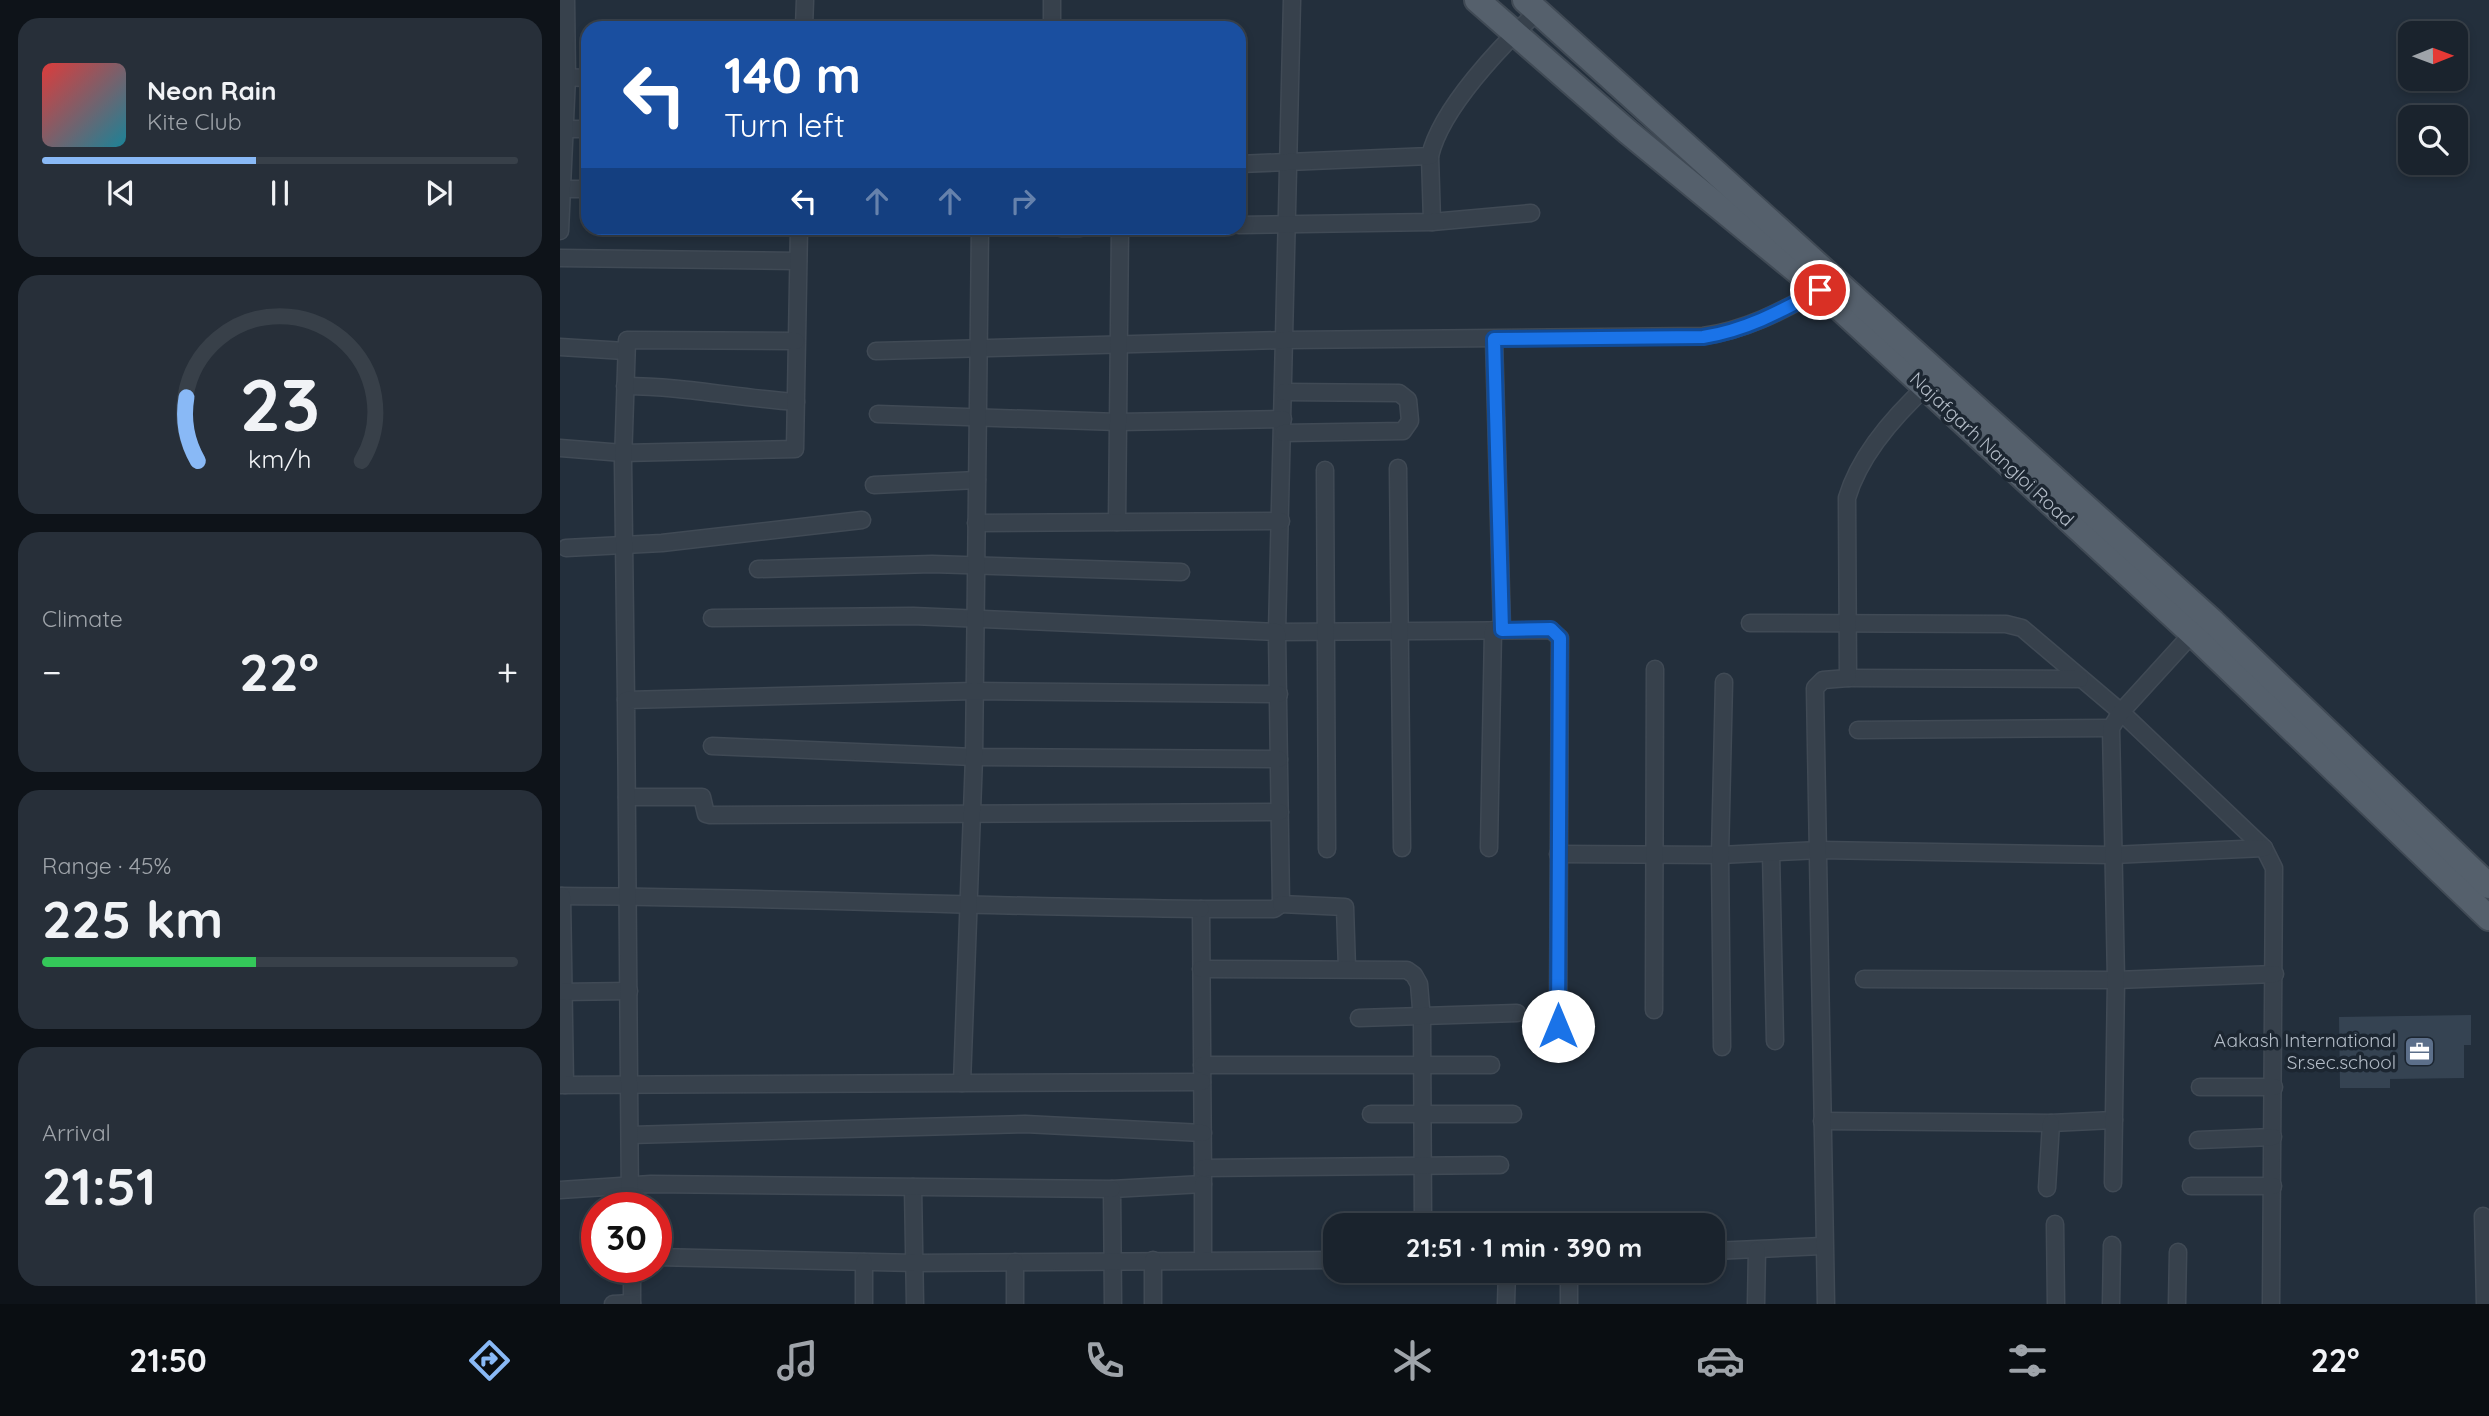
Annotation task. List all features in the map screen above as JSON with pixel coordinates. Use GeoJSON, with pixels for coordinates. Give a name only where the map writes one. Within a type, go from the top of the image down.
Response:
{"type":"FeatureCollection","features":[{"type":"Feature","properties":{"kind":"main road","name":"Najafgarh Nangloi Road"},"geometry":{"type":"LineString","coordinates":[[1478,0],[1628,132],[1932,381],[2213,622],[2489,886]]}},
{"type":"Feature","properties":{"kind":"main road","name":"Najafgarh Nangloi Road"},"geometry":{"type":"LineString","coordinates":[[1532,6],[1932,381],[2489,918]]}},
{"type":"Feature","properties":{"kind":"street"},"geometry":{"type":"LineString","coordinates":[[560,231],[566,0]]}},
{"type":"Feature","properties":{"kind":"street"},"geometry":{"type":"LineString","coordinates":[[804,21],[805,0]]}},
{"type":"Feature","properties":{"kind":"street"},"geometry":{"type":"LineString","coordinates":[[1052,0],[1052,21]]}},
{"type":"Feature","properties":{"kind":"street"},"geometry":{"type":"LineString","coordinates":[[1281,904],[1277,632],[1289,224],[1292,0]]}},
{"type":"Feature","properties":{"kind":"street"},"geometry":{"type":"LineString","coordinates":[[1432,222],[1430,156],[1442,122],[1515,32],[1532,6]]}},
{"type":"Feature","properties":{"kind":"street"},"geometry":{"type":"LineString","coordinates":[[563,77],[581,78]]}},
{"type":"Feature","properties":{"kind":"street"},"geometry":{"type":"LineString","coordinates":[[564,129],[581,129]]}},
{"type":"Feature","properties":{"kind":"street"},"geometry":{"type":"LineString","coordinates":[[1246,164],[1430,156]]}},
{"type":"Feature","properties":{"kind":"street"},"geometry":{"type":"LineString","coordinates":[[562,189],[581,189]]}},
{"type":"Feature","properties":{"kind":"street"},"geometry":{"type":"LineString","coordinates":[[1246,225],[1432,222],[1531,213]]}},
{"type":"Feature","properties":{"kind":"street"},"geometry":{"type":"LineString","coordinates":[[560,448],[623,453],[792,450],[795,444],[799,235]]}},
{"type":"Feature","properties":{"kind":"street"},"geometry":{"type":"LineString","coordinates":[[962,1083],[974,757],[980,235]]}},
{"type":"Feature","properties":{"kind":"street"},"geometry":{"type":"LineString","coordinates":[[1117,522],[1120,235]]}},
{"type":"Feature","properties":{"kind":"street"},"geometry":{"type":"LineString","coordinates":[[560,258],[797,261]]}},
{"type":"Feature","properties":{"kind":"street"},"geometry":{"type":"LineString","coordinates":[[876,351],[979,346],[1285,340],[1703,337],[1732,332],[1762,322],[1820,290]]}},
{"type":"Feature","properties":{"kind":"street"},"geometry":{"type":"LineString","coordinates":[[1489,848],[1498,630],[1494,339]]}},
{"type":"Feature","properties":{"kind":"street"},"geometry":{"type":"LineString","coordinates":[[630,1192],[623,453],[627,340],[796,341]]}},
{"type":"Feature","properties":{"kind":"street"},"geometry":{"type":"LineString","coordinates":[[560,347],[625,351]]}},
{"type":"Feature","properties":{"kind":"street"},"geometry":{"type":"LineString","coordinates":[[1848,678],[1847,498],[1852,481],[1880,438],[1932,381]]}},
{"type":"Feature","properties":{"kind":"street"},"geometry":{"type":"LineString","coordinates":[[625,386],[690,388],[743,398],[796,402]]}},
{"type":"Feature","properties":{"kind":"street"},"geometry":{"type":"LineString","coordinates":[[878,414],[1404,431],[1410,421],[1408,400],[1399,393],[1284,392]]}},
{"type":"Feature","properties":{"kind":"street"},"geometry":{"type":"LineString","coordinates":[[1398,468],[1402,848]]}},
{"type":"Feature","properties":{"kind":"street"},"geometry":{"type":"LineString","coordinates":[[1325,470],[1327,849]]}},
{"type":"Feature","properties":{"kind":"street"},"geometry":{"type":"LineString","coordinates":[[874,485],[977,480]]}},
{"type":"Feature","properties":{"kind":"street"},"geometry":{"type":"LineString","coordinates":[[566,548],[728,537],[862,520]]}},
{"type":"Feature","properties":{"kind":"street"},"geometry":{"type":"LineString","coordinates":[[976,523],[1281,521]]}},
{"type":"Feature","properties":{"kind":"street"},"geometry":{"type":"LineString","coordinates":[[758,569],[932,564],[1181,572]]}},
{"type":"Feature","properties":{"kind":"street"},"geometry":{"type":"LineString","coordinates":[[712,618],[913,616],[1277,632],[1551,629],[1560,638],[1558,1026]]}},
{"type":"Feature","properties":{"kind":"street"},"geometry":{"type":"LineString","coordinates":[[1750,623],[2006,624],[2022,628],[2120,712],[2264,848],[2274,868],[2271,1304]]}},
{"type":"Feature","properties":{"kind":"street"},"geometry":{"type":"LineString","coordinates":[[2112,1183],[2116,980],[2111,728],[2120,712],[2192,634]]}},
{"type":"Feature","properties":{"kind":"street"},"geometry":{"type":"LineString","coordinates":[[1654,1010],[1655,669]]}},
{"type":"Feature","properties":{"kind":"street"},"geometry":{"type":"LineString","coordinates":[[1826,1304],[1822,1246],[1820,850],[1815,688],[1823,680],[1848,678],[2080,679]]}},
{"type":"Feature","properties":{"kind":"street"},"geometry":{"type":"LineString","coordinates":[[1722,1047],[1720,855],[1724,682]]}},
{"type":"Feature","properties":{"kind":"street"},"geometry":{"type":"LineString","coordinates":[[626,700],[974,691],[1279,694]]}},
{"type":"Feature","properties":{"kind":"street"},"geometry":{"type":"LineString","coordinates":[[1858,730],[2111,728]]}},
{"type":"Feature","properties":{"kind":"street"},"geometry":{"type":"LineString","coordinates":[[712,746],[974,757],[1279,758]]}},
{"type":"Feature","properties":{"kind":"street"},"geometry":{"type":"LineString","coordinates":[[627,797],[702,797],[706,814],[710,815],[1280,812]]}},
{"type":"Feature","properties":{"kind":"street"},"geometry":{"type":"LineString","coordinates":[[1558,854],[1720,855],[1820,850],[2112,855],[2264,848]]}},
{"type":"Feature","properties":{"kind":"street"},"geometry":{"type":"LineString","coordinates":[[1771,853],[1775,1041]]}},
{"type":"Feature","properties":{"kind":"street"},"geometry":{"type":"LineString","coordinates":[[1202,1082],[563,1085],[561,896],[626,895],[970,907],[1274,909],[1281,904],[1345,906],[1347,969]]}},
{"type":"Feature","properties":{"kind":"street"},"geometry":{"type":"LineString","coordinates":[[1200,909],[1203,1260]]}},
{"type":"Feature","properties":{"kind":"street"},"geometry":{"type":"LineString","coordinates":[[1201,969],[1407,970],[1414,975],[1419,984],[1422,1016],[1423,1213]]}},
{"type":"Feature","properties":{"kind":"street"},"geometry":{"type":"LineString","coordinates":[[1864,979],[2116,980],[2275,974]]}},
{"type":"Feature","properties":{"kind":"street"},"geometry":{"type":"LineString","coordinates":[[563,992],[629,991]]}},
{"type":"Feature","properties":{"kind":"street"},"geometry":{"type":"LineString","coordinates":[[1359,1018],[1517,1013]]}},
{"type":"Feature","properties":{"kind":"street"},"geometry":{"type":"LineString","coordinates":[[1202,1065],[1491,1065]]}},
{"type":"Feature","properties":{"kind":"street"},"geometry":{"type":"LineString","coordinates":[[2200,1087],[2274,1087]]}},
{"type":"Feature","properties":{"kind":"street"},"geometry":{"type":"LineString","coordinates":[[1371,1114],[1513,1114]]}},
{"type":"Feature","properties":{"kind":"street"},"geometry":{"type":"LineString","coordinates":[[1822,1121],[2051,1123],[2113,1120]]}},
{"type":"Feature","properties":{"kind":"street"},"geometry":{"type":"LineString","coordinates":[[2047,1188],[2051,1123]]}},
{"type":"Feature","properties":{"kind":"street"},"geometry":{"type":"LineString","coordinates":[[629,1135],[1025,1124],[1203,1133]]}},
{"type":"Feature","properties":{"kind":"street"},"geometry":{"type":"LineString","coordinates":[[2198,1140],[2273,1137]]}},
{"type":"Feature","properties":{"kind":"street"},"geometry":{"type":"LineString","coordinates":[[560,1190],[630,1186],[1112,1189],[1203,1176],[1500,1164]]}},
{"type":"Feature","properties":{"kind":"street"},"geometry":{"type":"LineString","coordinates":[[2191,1186],[2273,1186]]}},
{"type":"Feature","properties":{"kind":"street"},"geometry":{"type":"LineString","coordinates":[[913,1187],[915,1304]]}},
{"type":"Feature","properties":{"kind":"street"},"geometry":{"type":"LineString","coordinates":[[1112,1189],[1113,1304]]}},
{"type":"Feature","properties":{"kind":"street"},"geometry":{"type":"LineString","coordinates":[[2483,1216],[2485,1304]]}},
{"type":"Feature","properties":{"kind":"street"},"geometry":{"type":"LineString","coordinates":[[2055,1224],[2056,1304]]}},
{"type":"Feature","properties":{"kind":"street"},"geometry":{"type":"LineString","coordinates":[[2111,1304],[2112,1245]]}},
{"type":"Feature","properties":{"kind":"street"},"geometry":{"type":"LineString","coordinates":[[1725,1251],[1822,1246]]}},
{"type":"Feature","properties":{"kind":"street"},"geometry":{"type":"LineString","coordinates":[[1756,1250],[1756,1304]]}},
{"type":"Feature","properties":{"kind":"street"},"geometry":{"type":"LineString","coordinates":[[2177,1304],[2178,1252]]}},
{"type":"Feature","properties":{"kind":"street"},"geometry":{"type":"LineString","coordinates":[[672,1257],[915,1263],[1323,1260]]}},
{"type":"Feature","properties":{"kind":"street"},"geometry":{"type":"LineString","coordinates":[[1153,1260],[1153,1304]]}},
{"type":"Feature","properties":{"kind":"street"},"geometry":{"type":"LineString","coordinates":[[864,1262],[864,1304]]}},
{"type":"Feature","properties":{"kind":"street"},"geometry":{"type":"LineString","coordinates":[[1015,1262],[1015,1304]]}},
{"type":"Feature","properties":{"kind":"street"},"geometry":{"type":"LineString","coordinates":[[614,1304],[632,1304],[632,1283]]}},
{"type":"Feature","properties":{"kind":"street"},"geometry":{"type":"LineString","coordinates":[[1506,1304],[1507,1283]]}},
{"type":"Feature","properties":{"kind":"street"},"geometry":{"type":"LineString","coordinates":[[1569,1283],[1569,1304]]}},
{"type":"Feature","properties":{"kind":"building"},"geometry":{"type":"Polygon","coordinates":[[[2471,1015],[2471,1045],[2464,1045],[2464,1078],[2390,1079],[2390,1088],[2340,1088],[2339,1017],[2471,1015]]]}},
{"type":"Feature","properties":{"kind":"place","name":"Aakash International Sr.sec.school"},"geometry":{"type":"Point","coordinates":[2419,1051]}},
{"type":"Feature","properties":{"kind":"route"},"geometry":{"type":"LineString","coordinates":[[1558,1026],[1560,638],[1551,629],[1502,630],[1494,339],[1703,337],[1732,332],[1762,322],[1820,290]]}}]}
